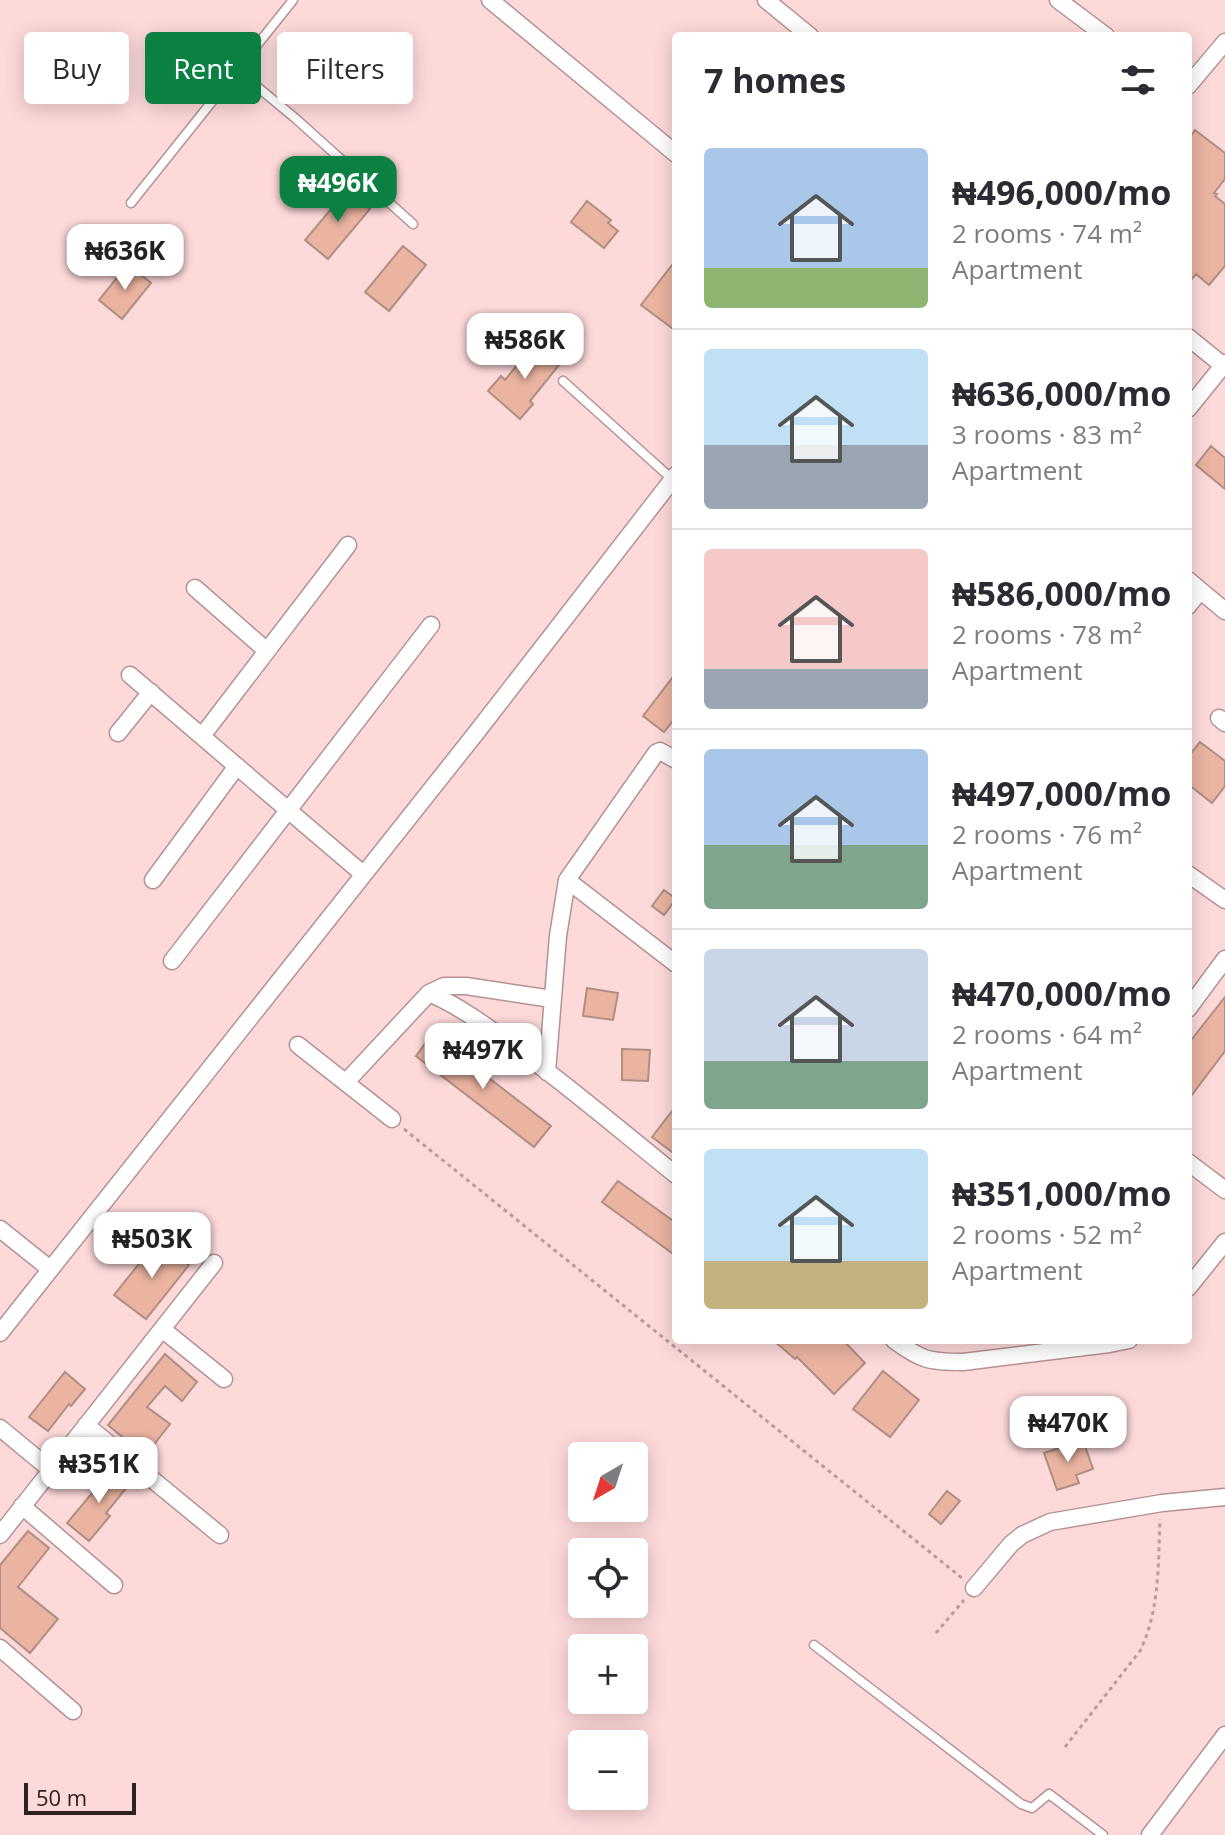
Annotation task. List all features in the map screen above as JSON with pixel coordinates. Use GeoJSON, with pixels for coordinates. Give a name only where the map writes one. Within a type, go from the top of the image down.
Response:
{"type":"FeatureCollection","features":[{"type":"Feature","properties":{"kind":"street"},"geometry":{"type":"LineString","coordinates":[[490,0],[672,151]]}},
{"type":"Feature","properties":{"kind":"street"},"geometry":{"type":"LineString","coordinates":[[766,0],[805,32]]}},
{"type":"Feature","properties":{"kind":"street"},"geometry":{"type":"LineString","coordinates":[[1058,0],[1101,32]]}},
{"type":"Feature","properties":{"kind":"street"},"geometry":{"type":"LineString","coordinates":[[1192,81],[1225,42]]}},
{"type":"Feature","properties":{"kind":"street"},"geometry":{"type":"LineString","coordinates":[[1192,340],[1224,366],[1192,404]]}},
{"type":"Feature","properties":{"kind":"street"},"geometry":{"type":"LineString","coordinates":[[0,1333],[672,481]]}},
{"type":"Feature","properties":{"kind":"street"},"geometry":{"type":"LineString","coordinates":[[202,736],[348,545]]}},
{"type":"Feature","properties":{"kind":"street"},"geometry":{"type":"LineString","coordinates":[[1194,585],[1225,611]]}},
{"type":"Feature","properties":{"kind":"street"},"geometry":{"type":"LineString","coordinates":[[195,588],[267,651]]}},
{"type":"Feature","properties":{"kind":"street"},"geometry":{"type":"LineString","coordinates":[[172,961],[431,625]]}},
{"type":"Feature","properties":{"kind":"street"},"geometry":{"type":"LineString","coordinates":[[130,675],[363,874]]}},
{"type":"Feature","properties":{"kind":"street"},"geometry":{"type":"LineString","coordinates":[[118,733],[151,692]]}},
{"type":"Feature","properties":{"kind":"street"},"geometry":{"type":"LineString","coordinates":[[547,1072],[558,936],[567,880],[656,753],[660,751],[672,758]]}},
{"type":"Feature","properties":{"kind":"street"},"geometry":{"type":"LineString","coordinates":[[153,880],[237,766]]}},
{"type":"Feature","properties":{"kind":"street"},"geometry":{"type":"LineString","coordinates":[[1192,877],[1225,900]]}},
{"type":"Feature","properties":{"kind":"street"},"geometry":{"type":"LineString","coordinates":[[567,880],[672,961]]}},
{"type":"Feature","properties":{"kind":"street"},"geometry":{"type":"LineString","coordinates":[[1192,1004],[1225,959]]}},
{"type":"Feature","properties":{"kind":"street"},"geometry":{"type":"LineString","coordinates":[[346,1082],[436,989],[454,985],[552,999]]}},
{"type":"Feature","properties":{"kind":"street"},"geometry":{"type":"LineString","coordinates":[[429,993],[473,1016],[672,1172]]}},
{"type":"Feature","properties":{"kind":"street"},"geometry":{"type":"LineString","coordinates":[[298,1045],[392,1119]]}},
{"type":"Feature","properties":{"kind":"street"},"geometry":{"type":"LineString","coordinates":[[1192,1165],[1223,1185]]}},
{"type":"Feature","properties":{"kind":"street"},"geometry":{"type":"LineString","coordinates":[[0,1229],[50,1269]]}},
{"type":"Feature","properties":{"kind":"street"},"geometry":{"type":"LineString","coordinates":[[1192,1283],[1225,1242]]}},
{"type":"Feature","properties":{"kind":"street"},"geometry":{"type":"LineString","coordinates":[[0,1535],[214,1263]]}},
{"type":"Feature","properties":{"kind":"street"},"geometry":{"type":"LineString","coordinates":[[162,1329],[224,1379]]}},
{"type":"Feature","properties":{"kind":"street"},"geometry":{"type":"LineString","coordinates":[[899,1344],[923,1359],[963,1362],[1109,1344]]}},
{"type":"Feature","properties":{"kind":"street"},"geometry":{"type":"LineString","coordinates":[[86,1425],[220,1535]]}},
{"type":"Feature","properties":{"kind":"street"},"geometry":{"type":"LineString","coordinates":[[0,1428],[51,1470]]}},
{"type":"Feature","properties":{"kind":"street"},"geometry":{"type":"LineString","coordinates":[[974,1588],[1011,1544],[1022,1535],[1050,1522],[1162,1503],[1225,1497]]}},
{"type":"Feature","properties":{"kind":"street"},"geometry":{"type":"LineString","coordinates":[[22,1506],[114,1585]]}},
{"type":"Feature","properties":{"kind":"street"},"geometry":{"type":"LineString","coordinates":[[0,1648],[73,1711]]}},
{"type":"Feature","properties":{"kind":"street"},"geometry":{"type":"LineString","coordinates":[[1150,1835],[1225,1735]]}},
{"type":"Feature","properties":{"kind":"lane"},"geometry":{"type":"LineString","coordinates":[[261,40],[293,0]]}},
{"type":"Feature","properties":{"kind":"lane"},"geometry":{"type":"LineString","coordinates":[[261,90],[413,224]]}},
{"type":"Feature","properties":{"kind":"lane"},"geometry":{"type":"LineString","coordinates":[[131,203],[210,104]]}},
{"type":"Feature","properties":{"kind":"lane"},"geometry":{"type":"LineString","coordinates":[[563,381],[672,476]]}},
{"type":"Feature","properties":{"kind":"lane"},"geometry":{"type":"LineString","coordinates":[[814,1645],[1021,1804],[1032,1808],[1049,1794],[1103,1835]]}},
{"type":"Feature","properties":{"kind":"path"},"geometry":{"type":"LineString","coordinates":[[392,1119],[974,1588],[936,1633]]}},
{"type":"Feature","properties":{"kind":"path"},"geometry":{"type":"LineString","coordinates":[[1065,1747],[1140,1651],[1148,1636],[1155,1610],[1162,1503]]}},
{"type":"Feature","properties":{"kind":"building"},"geometry":{"type":"Polygon","coordinates":[[[1195,130],[1225,153],[1225,179],[1214,193],[1225,204],[1225,266],[1209,285],[1196,274],[1192,279],[1192,134],[1195,130]]]}},
{"type":"Feature","properties":{"kind":"building"},"geometry":{"type":"Polygon","coordinates":[[[347,190],[370,209],[328,259],[305,240],[347,190]]]}},
{"type":"Feature","properties":{"kind":"building"},"geometry":{"type":"Polygon","coordinates":[[[587,201],[611,220],[608,223],[618,231],[604,248],[571,222],[587,201]]]}},
{"type":"Feature","properties":{"kind":"building"},"geometry":{"type":"Polygon","coordinates":[[[403,246],[426,265],[389,311],[365,292],[403,246]]]}},
{"type":"Feature","properties":{"kind":"building"},"geometry":{"type":"Polygon","coordinates":[[[128,264],[151,283],[122,319],[99,300],[128,264]]]}},
{"type":"Feature","properties":{"kind":"building"},"geometry":{"type":"Polygon","coordinates":[[[672,265],[672,328],[641,305],[672,265]]]}},
{"type":"Feature","properties":{"kind":"building"},"geometry":{"type":"Polygon","coordinates":[[[535,343],[560,364],[530,401],[533,404],[520,419],[488,391],[501,376],[505,380],[535,343]]]}},
{"type":"Feature","properties":{"kind":"building"},"geometry":{"type":"Polygon","coordinates":[[[1211,446],[1225,458],[1225,489],[1196,465],[1211,446]]]}},
{"type":"Feature","properties":{"kind":"building"},"geometry":{"type":"Polygon","coordinates":[[[672,678],[672,722],[664,732],[643,716],[672,678]]]}},
{"type":"Feature","properties":{"kind":"building"},"geometry":{"type":"Polygon","coordinates":[[[1200,742],[1225,761],[1225,786],[1212,803],[1192,787],[1192,752],[1200,742]]]}},
{"type":"Feature","properties":{"kind":"building"},"geometry":{"type":"Polygon","coordinates":[[[664,890],[672,896],[672,904],[664,915],[652,906],[664,890]]]}},
{"type":"Feature","properties":{"kind":"building"},"geometry":{"type":"Polygon","coordinates":[[[587,988],[618,993],[613,1020],[583,1016],[587,988]]]}},
{"type":"Feature","properties":{"kind":"building"},"geometry":{"type":"Polygon","coordinates":[[[1225,997],[1225,1051],[1192,1095],[1192,1039],[1225,997]]]}},
{"type":"Feature","properties":{"kind":"building"},"geometry":{"type":"Polygon","coordinates":[[[432,1034],[551,1126],[534,1147],[416,1056],[432,1034]]]}},
{"type":"Feature","properties":{"kind":"building"},"geometry":{"type":"Polygon","coordinates":[[[622,1049],[650,1050],[648,1081],[622,1080],[622,1049]]]}},
{"type":"Feature","properties":{"kind":"building"},"geometry":{"type":"Polygon","coordinates":[[[672,1111],[672,1152],[652,1137],[672,1111]]]}},
{"type":"Feature","properties":{"kind":"building"},"geometry":{"type":"Polygon","coordinates":[[[618,1181],[672,1220],[672,1253],[602,1202],[618,1181]]]}},
{"type":"Feature","properties":{"kind":"building"},"geometry":{"type":"Polygon","coordinates":[[[158,1240],[189,1265],[146,1319],[114,1295],[158,1240]]]}},
{"type":"Feature","properties":{"kind":"building"},"geometry":{"type":"Polygon","coordinates":[[[778,1344],[847,1344],[865,1363],[834,1394],[797,1357],[795,1359],[778,1344]]]}},
{"type":"Feature","properties":{"kind":"building"},"geometry":{"type":"Polygon","coordinates":[[[165,1354],[197,1382],[182,1401],[165,1386],[147,1407],[170,1424],[145,1456],[108,1425],[165,1354]]]}},
{"type":"Feature","properties":{"kind":"building"},"geometry":{"type":"Polygon","coordinates":[[[883,1371],[919,1400],[890,1437],[853,1409],[883,1371]]]}},
{"type":"Feature","properties":{"kind":"building"},"geometry":{"type":"Polygon","coordinates":[[[65,1372],[85,1389],[48,1431],[29,1417],[65,1372]]]}},
{"type":"Feature","properties":{"kind":"building"},"geometry":{"type":"Polygon","coordinates":[[[1083,1440],[1093,1469],[1076,1475],[1079,1483],[1057,1490],[1044,1453],[1083,1440]]]}},
{"type":"Feature","properties":{"kind":"building"},"geometry":{"type":"Polygon","coordinates":[[[114,1467],[132,1481],[106,1513],[110,1516],[89,1541],[67,1523],[114,1467]]]}},
{"type":"Feature","properties":{"kind":"building"},"geometry":{"type":"Polygon","coordinates":[[[947,1491],[960,1501],[941,1524],[929,1514],[947,1491]]]}},
{"type":"Feature","properties":{"kind":"building"},"geometry":{"type":"Polygon","coordinates":[[[28,1531],[49,1548],[18,1587],[58,1619],[30,1653],[0,1628],[0,1565],[28,1531]]]}}]}
